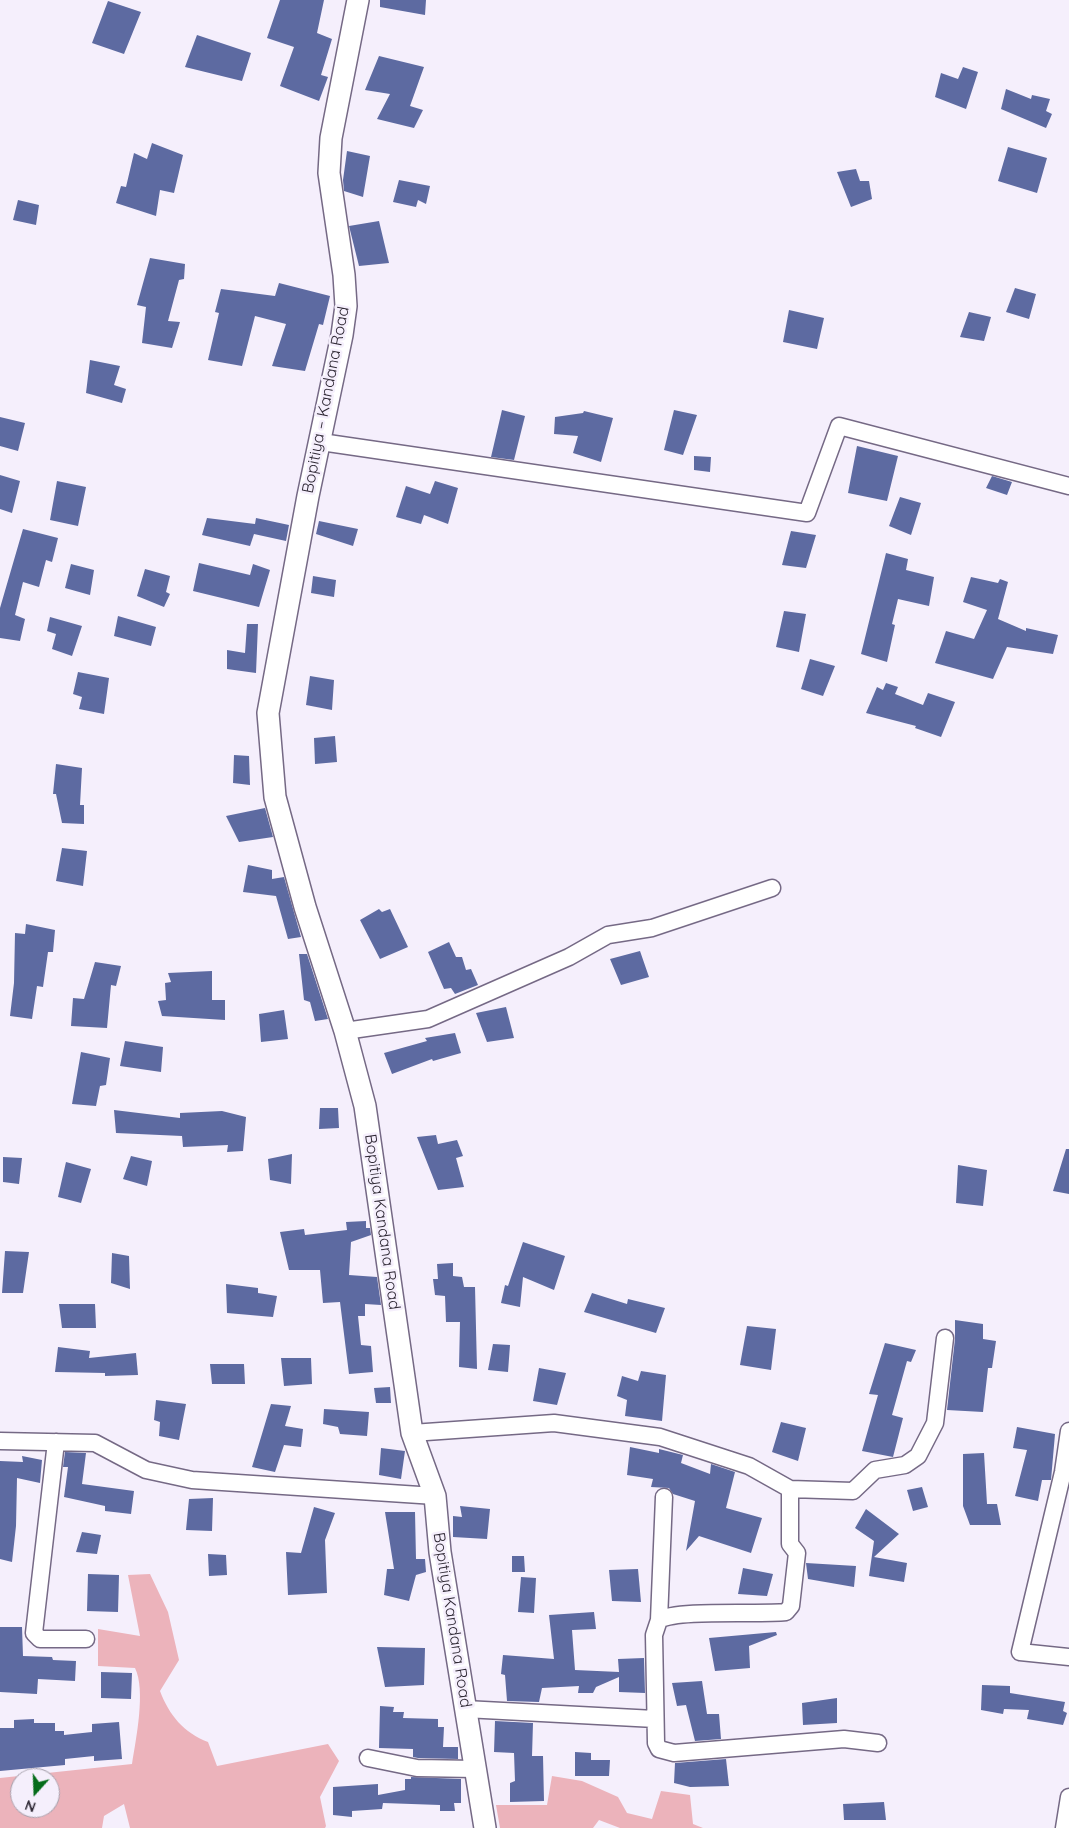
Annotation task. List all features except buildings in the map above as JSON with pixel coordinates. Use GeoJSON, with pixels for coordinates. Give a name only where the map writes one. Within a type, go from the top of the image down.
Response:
{"type":"FeatureCollection","features":[{"type":"Feature","properties":{"kind":"main road","name":"Bopitiya – Kandana Road"},"geometry":{"type":"LineString","coordinates":[[286,623],[308,496],[321,442],[346,306],[344,275],[329,174],[331,138],[358,0]]}},
{"type":"Feature","properties":{"kind":"main road","name":"Bopitiya Kandana Road"},"geometry":{"type":"LineString","coordinates":[[286,623],[268,713],[275,797],[305,907],[345,1031],[365,1106],[412,1433],[434,1496],[440,1552],[485,1828]]}},
{"type":"Feature","properties":{"kind":"street"},"geometry":{"type":"LineString","coordinates":[[321,442],[807,513],[839,426],[1069,486]]}},
{"type":"Feature","properties":{"kind":"street"},"geometry":{"type":"LineString","coordinates":[[345,1031],[428,1020],[569,957],[608,934],[652,928],[772,888]]}},
{"type":"Feature","properties":{"kind":"street"},"geometry":{"type":"LineString","coordinates":[[412,1433],[554,1423],[660,1437],[749,1466],[790,1489],[854,1491],[875,1470],[905,1464],[918,1456],[935,1423],[945,1338]]}},
{"type":"Feature","properties":{"kind":"street"},"geometry":{"type":"LineString","coordinates":[[1069,1431],[1063,1472],[1020,1652],[1069,1657]]}},
{"type":"Feature","properties":{"kind":"street"},"geometry":{"type":"LineString","coordinates":[[0,1441],[95,1443],[146,1470],[192,1480],[434,1496]]}},
{"type":"Feature","properties":{"kind":"street"},"geometry":{"type":"LineString","coordinates":[[56,1442],[34,1633],[40,1639],[86,1639]]}},
{"type":"Feature","properties":{"kind":"street"},"geometry":{"type":"LineString","coordinates":[[659,1620],[673,1616],[786,1612],[791,1606],[797,1553],[790,1544],[790,1489]]}},
{"type":"Feature","properties":{"kind":"street"},"geometry":{"type":"LineString","coordinates":[[664,1496],[659,1620],[654,1635],[656,1742],[659,1749],[674,1753],[844,1739],[878,1742]]}},
{"type":"Feature","properties":{"kind":"street"},"geometry":{"type":"LineString","coordinates":[[465,1709],[655,1719]]}},
{"type":"Feature","properties":{"kind":"street"},"geometry":{"type":"LineString","coordinates":[[368,1758],[417,1768],[474,1769]]}},
{"type":"Feature","properties":{"kind":"street"},"geometry":{"type":"LineString","coordinates":[[1064,1828],[1069,1797]]}},
{"type":"Feature","properties":{"kind":"shaded area"},"geometry":{"type":"Polygon","coordinates":[[[150,1574],[168,1612],[179,1660],[160,1691],[168,1708],[178,1722],[192,1734],[208,1742],[217,1766],[328,1744],[339,1761],[320,1797],[325,1828],[130,1828],[124,1804],[104,1816],[102,1828],[0,1828],[0,1778],[10,1777],[10,1818],[60,1818],[60,1772],[132,1764],[140,1701],[138,1677],[135,1668],[98,1666],[98,1629],[140,1636],[128,1575],[150,1574]]]}},
{"type":"Feature","properties":{"kind":"shaded area"},"geometry":{"type":"Polygon","coordinates":[[[552,1776],[582,1781],[618,1797],[627,1813],[652,1819],[661,1791],[690,1795],[693,1824],[703,1828],[620,1828],[599,1820],[593,1828],[500,1828],[496,1805],[547,1805],[552,1776]]]}}]}
